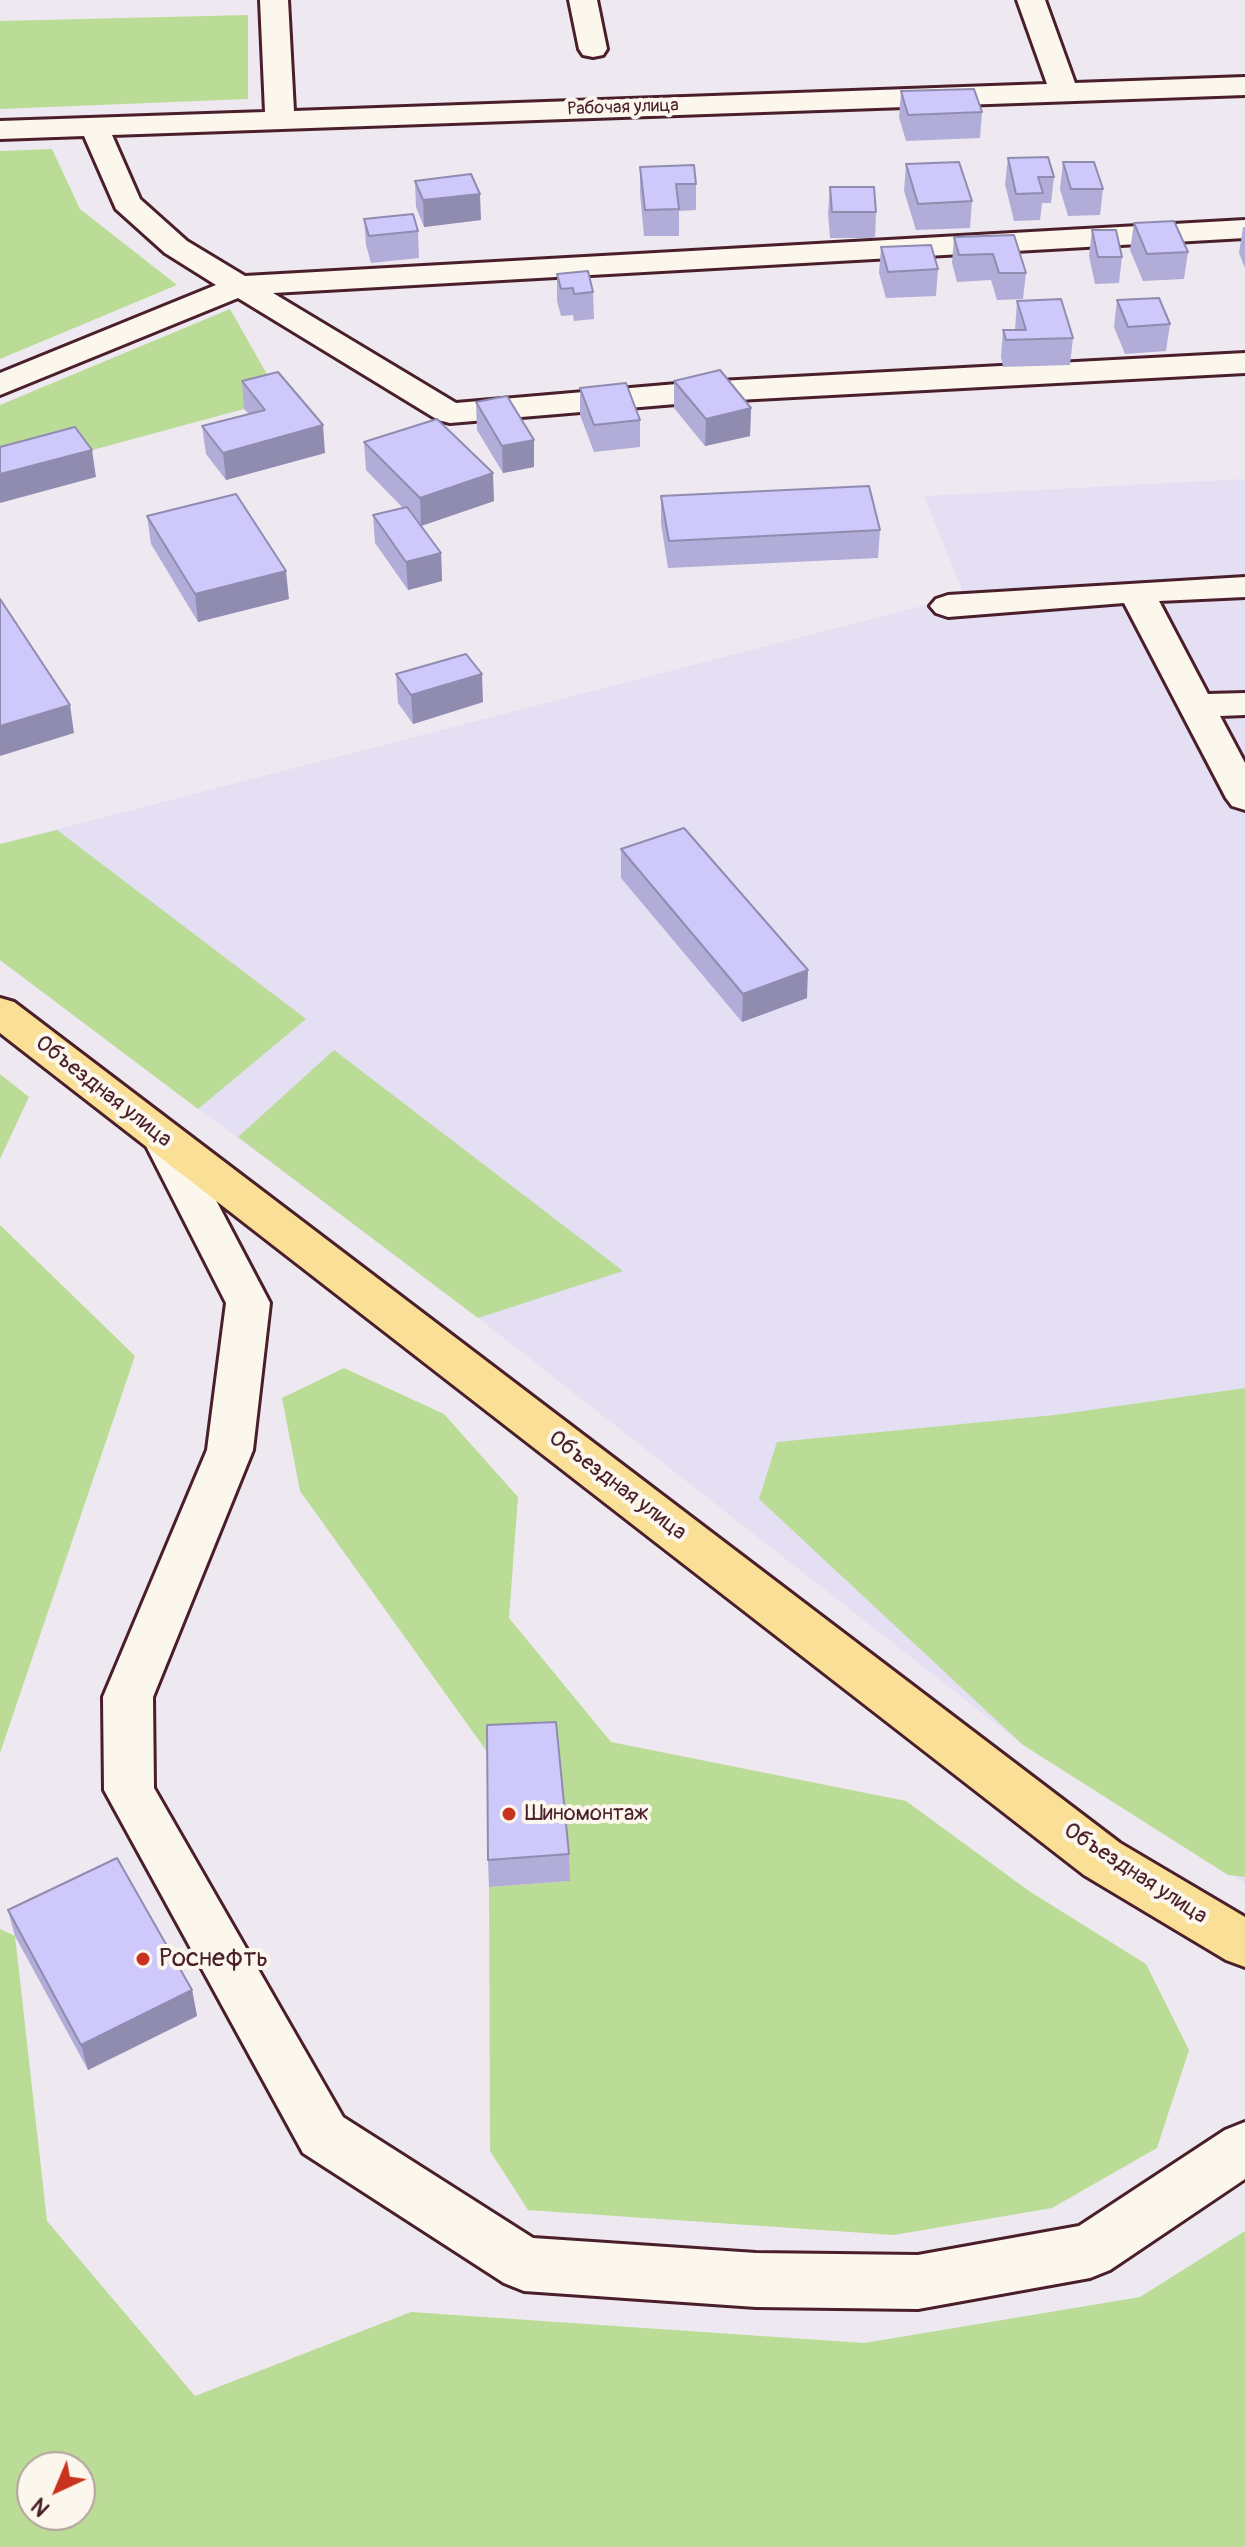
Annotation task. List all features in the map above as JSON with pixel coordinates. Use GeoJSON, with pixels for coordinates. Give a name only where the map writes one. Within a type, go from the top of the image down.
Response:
{"type":"FeatureCollection","features":[{"type":"Feature","properties":{"kind":"main road","name":"Объездная улица"},"geometry":{"type":"LineString","coordinates":[[0,1012],[1102,1859],[1245,1944]]}},
{"type":"Feature","properties":{"kind":"street"},"geometry":{"type":"LineString","coordinates":[[274,0],[280,120]]}},
{"type":"Feature","properties":{"kind":"street"},"geometry":{"type":"LineString","coordinates":[[583,0],[593,49]]}},
{"type":"Feature","properties":{"kind":"street"},"geometry":{"type":"LineString","coordinates":[[1031,0],[1064,92]]}},
{"type":"Feature","properties":{"kind":"street","name":"Рабочая улица"},"geometry":{"type":"LineString","coordinates":[[0,130],[1245,86]]}},
{"type":"Feature","properties":{"kind":"street"},"geometry":{"type":"LineString","coordinates":[[94,126],[127,203],[176,247],[450,413],[700,392],[1245,363]]}},
{"type":"Feature","properties":{"kind":"street"},"geometry":{"type":"LineString","coordinates":[[0,385],[242,285],[1245,229]]}},
{"type":"Feature","properties":{"kind":"street"},"geometry":{"type":"LineString","coordinates":[[948,606],[1245,587]]}},
{"type":"Feature","properties":{"kind":"street"},"geometry":{"type":"LineString","coordinates":[[1136,592],[1245,798]]}},
{"type":"Feature","properties":{"kind":"street"},"geometry":{"type":"LineString","coordinates":[[1196,706],[1245,704]]}},
{"type":"Feature","properties":{"kind":"street"},"geometry":{"type":"LineString","coordinates":[[163,1138],[248,1303],[230,1450],[128,1697],[129,1790],[323,2135],[524,2264],[770,2280],[918,2282],[1090,2251],[1245,2148]]}},
{"type":"Feature","properties":{"kind":"shaded area"},"geometry":{"type":"Polygon","coordinates":[[[1245,479],[1245,1883],[1023,1745],[478,1318],[0,960],[0,844],[964,595],[924,496],[1245,479]]]}},
{"type":"Feature","properties":{"kind":"green space"},"geometry":{"type":"Polygon","coordinates":[[[248,15],[248,99],[0,109],[0,21],[248,15]]]}},
{"type":"Feature","properties":{"kind":"green space"},"geometry":{"type":"Polygon","coordinates":[[[52,149],[80,209],[177,285],[0,359],[0,151],[52,149]]]}},
{"type":"Feature","properties":{"kind":"green space"},"geometry":{"type":"Polygon","coordinates":[[[230,309],[281,399],[0,475],[0,405],[230,309]]]}},
{"type":"Feature","properties":{"kind":"green space"},"geometry":{"type":"Polygon","coordinates":[[[57,830],[306,1019],[198,1109],[0,960],[0,844],[57,830]]]}},
{"type":"Feature","properties":{"kind":"green space"},"geometry":{"type":"Polygon","coordinates":[[[334,1050],[623,1271],[478,1318],[238,1137],[334,1050]]]}},
{"type":"Feature","properties":{"kind":"green space"},"geometry":{"type":"Polygon","coordinates":[[[0,1074],[29,1097],[0,1159],[0,1074]]]}},
{"type":"Feature","properties":{"kind":"green space"},"geometry":{"type":"Polygon","coordinates":[[[0,1225],[135,1356],[0,1753],[0,1225]]]}},
{"type":"Feature","properties":{"kind":"green space"},"geometry":{"type":"Polygon","coordinates":[[[344,1368],[444,1414],[518,1497],[509,1618],[611,1742],[906,1801],[1029,1891],[1146,1964],[1189,2050],[1157,2148],[1052,2208],[894,2235],[528,2210],[490,2151],[489,1887],[569,1881],[488,1753],[300,1491],[282,1398],[344,1368]]]}},
{"type":"Feature","properties":{"kind":"green space"},"geometry":{"type":"Polygon","coordinates":[[[1245,1388],[1245,1877],[1228,1875],[1023,1745],[759,1499],[777,1442],[1055,1415],[1245,1388]]]}},
{"type":"Feature","properties":{"kind":"green space"},"geometry":{"type":"Polygon","coordinates":[[[0,1929],[15,1936],[47,2221],[195,2396],[411,2312],[864,2343],[1140,2297],[1245,2231],[1245,2547],[0,2547],[0,1929]]]}},
{"type":"Feature","properties":{"kind":"building"},"geometry":{"type":"Polygon","coordinates":[[[974,89],[982,112],[908,115],[901,91],[974,89]]]}},
{"type":"Feature","properties":{"kind":"building"},"geometry":{"type":"Polygon","coordinates":[[[1048,157],[1054,177],[1038,177],[1043,193],[1016,194],[1008,158],[1048,157]]]}},
{"type":"Feature","properties":{"kind":"building"},"geometry":{"type":"Polygon","coordinates":[[[959,162],[972,201],[918,204],[906,164],[959,162]]]}},
{"type":"Feature","properties":{"kind":"building"},"geometry":{"type":"Polygon","coordinates":[[[1063,162],[1094,162],[1103,189],[1071,189],[1063,162]]]}},
{"type":"Feature","properties":{"kind":"building"},"geometry":{"type":"Polygon","coordinates":[[[694,165],[696,184],[676,184],[679,209],[645,210],[640,167],[694,165]]]}},
{"type":"Feature","properties":{"kind":"building"},"geometry":{"type":"Polygon","coordinates":[[[471,174],[480,194],[423,200],[415,181],[471,174]]]}},
{"type":"Feature","properties":{"kind":"building"},"geometry":{"type":"Polygon","coordinates":[[[830,187],[874,187],[876,212],[832,212],[830,187]]]}},
{"type":"Feature","properties":{"kind":"building"},"geometry":{"type":"Polygon","coordinates":[[[413,214],[418,231],[369,236],[364,219],[413,214]]]}},
{"type":"Feature","properties":{"kind":"building"},"geometry":{"type":"Polygon","coordinates":[[[1174,221],[1188,252],[1147,254],[1134,223],[1174,221]]]}},
{"type":"Feature","properties":{"kind":"building"},"geometry":{"type":"Polygon","coordinates":[[[1092,230],[1116,230],[1122,257],[1098,257],[1092,230]]]}},
{"type":"Feature","properties":{"kind":"building"},"geometry":{"type":"Polygon","coordinates":[[[1014,235],[1026,273],[999,273],[993,254],[959,255],[954,237],[1014,235]]]}},
{"type":"Feature","properties":{"kind":"building"},"geometry":{"type":"Polygon","coordinates":[[[931,245],[938,269],[888,272],[881,247],[931,245]]]}},
{"type":"Feature","properties":{"kind":"building"},"geometry":{"type":"Polygon","coordinates":[[[588,271],[593,292],[574,294],[573,288],[561,289],[557,274],[588,271]]]}},
{"type":"Feature","properties":{"kind":"building"},"geometry":{"type":"Polygon","coordinates":[[[1159,298],[1170,324],[1128,327],[1117,300],[1159,298]]]}},
{"type":"Feature","properties":{"kind":"building"},"geometry":{"type":"Polygon","coordinates":[[[1061,299],[1073,338],[1006,340],[1003,330],[1026,330],[1017,301],[1061,299]]]}},
{"type":"Feature","properties":{"kind":"building"},"geometry":{"type":"Polygon","coordinates":[[[720,370],[751,408],[706,419],[674,381],[720,370]]]}},
{"type":"Feature","properties":{"kind":"building"},"geometry":{"type":"Polygon","coordinates":[[[278,372],[323,425],[223,453],[202,426],[265,410],[242,381],[278,372]]]}},
{"type":"Feature","properties":{"kind":"building"},"geometry":{"type":"Polygon","coordinates":[[[626,383],[640,420],[594,425],[580,388],[626,383]]]}},
{"type":"Feature","properties":{"kind":"building"},"geometry":{"type":"Polygon","coordinates":[[[507,396],[534,440],[502,446],[476,402],[507,396]]]}},
{"type":"Feature","properties":{"kind":"building"},"geometry":{"type":"Polygon","coordinates":[[[437,419],[493,473],[420,498],[364,442],[437,419]]]}},
{"type":"Feature","properties":{"kind":"building"},"geometry":{"type":"Polygon","coordinates":[[[75,427],[92,450],[0,474],[0,447],[75,427]]]}},
{"type":"Feature","properties":{"kind":"building"},"geometry":{"type":"Polygon","coordinates":[[[869,486],[880,530],[669,541],[661,496],[869,486]]]}},
{"type":"Feature","properties":{"kind":"building"},"geometry":{"type":"Polygon","coordinates":[[[236,494],[286,571],[195,594],[147,516],[236,494]]]}},
{"type":"Feature","properties":{"kind":"building"},"geometry":{"type":"Polygon","coordinates":[[[407,507],[441,553],[406,562],[373,515],[407,507]]]}},
{"type":"Feature","properties":{"kind":"building"},"geometry":{"type":"Polygon","coordinates":[[[0,599],[70,705],[0,726],[0,599]]]}},
{"type":"Feature","properties":{"kind":"building"},"geometry":{"type":"Polygon","coordinates":[[[466,654],[482,674],[411,695],[396,674],[466,654]]]}},
{"type":"Feature","properties":{"kind":"building"},"geometry":{"type":"Polygon","coordinates":[[[684,828],[808,970],[743,994],[621,849],[684,828]]]}},
{"type":"Feature","properties":{"kind":"building"},"geometry":{"type":"Polygon","coordinates":[[[556,1722],[569,1854],[488,1860],[487,1725],[556,1722]]]}},
{"type":"Feature","properties":{"kind":"building"},"geometry":{"type":"Polygon","coordinates":[[[117,1858],[192,1990],[81,2045],[8,1910],[117,1858]]]}},
{"type":"Feature","properties":{"kind":"place","name":"Шиномонтаж"},"geometry":{"type":"Point","coordinates":[509,1814]}},
{"type":"Feature","properties":{"kind":"place","name":"Роснефть"},"geometry":{"type":"Point","coordinates":[143,1959]}}]}
